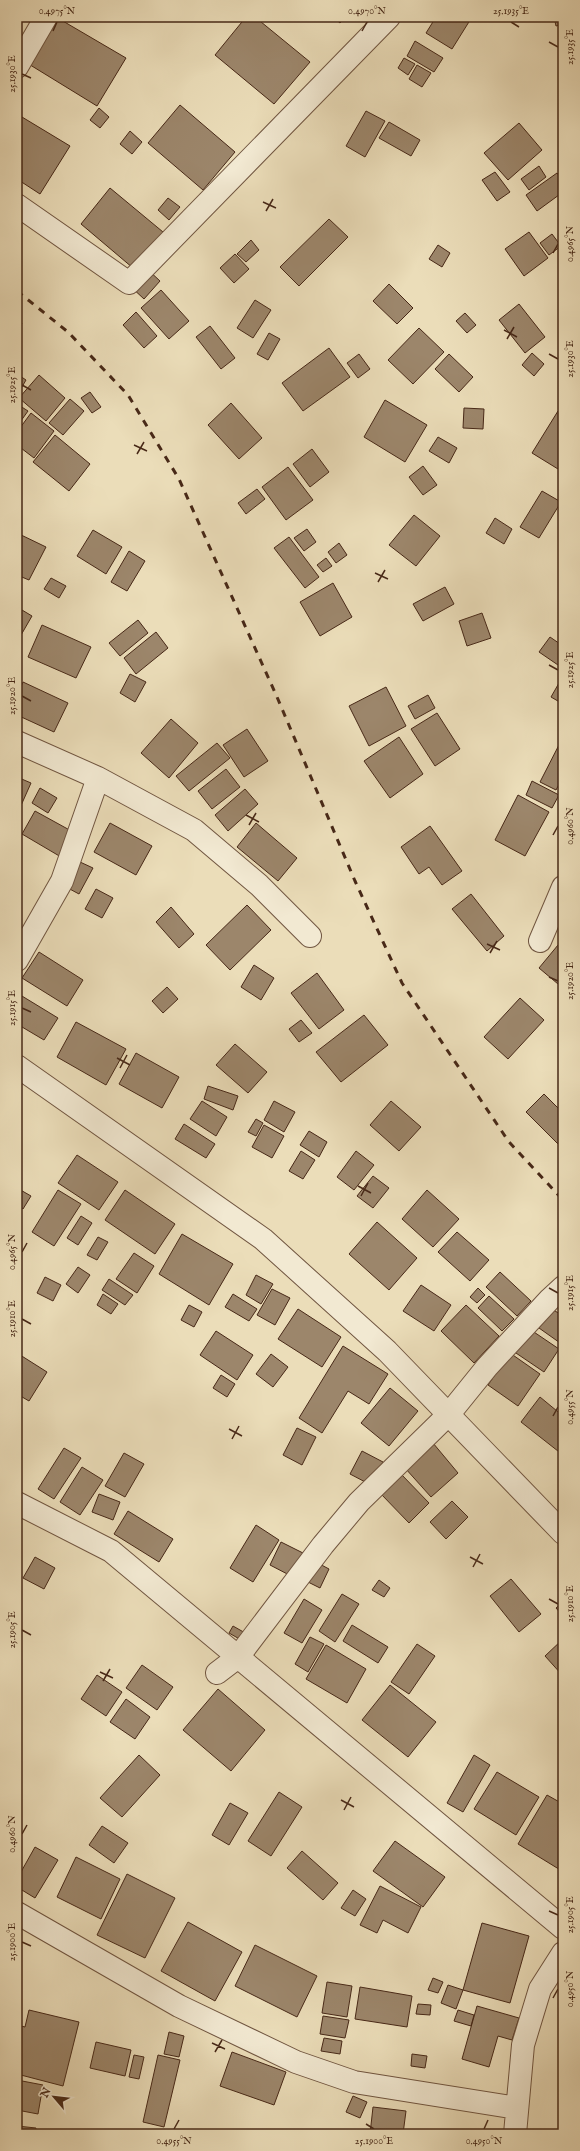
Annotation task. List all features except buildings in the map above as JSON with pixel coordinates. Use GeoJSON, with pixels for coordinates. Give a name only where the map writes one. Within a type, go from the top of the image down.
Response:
{"type":"FeatureCollection","features":[{"type":"Feature","properties":{"kind":"street"},"geometry":{"type":"LineString","coordinates":[[17,67],[46,17]]}},
{"type":"Feature","properties":{"kind":"street"},"geometry":{"type":"LineString","coordinates":[[17,205],[128,283],[389,17]]}},
{"type":"Feature","properties":{"kind":"street"},"geometry":{"type":"LineString","coordinates":[[17,742],[98,778],[194,830],[259,885],[310,936]]}},
{"type":"Feature","properties":{"kind":"street"},"geometry":{"type":"LineString","coordinates":[[17,960],[62,881],[98,778]]}},
{"type":"Feature","properties":{"kind":"street"},"geometry":{"type":"LineString","coordinates":[[540,941],[563,887]]}},
{"type":"Feature","properties":{"kind":"street"},"geometry":{"type":"LineString","coordinates":[[17,1066],[263,1239],[387,1351],[563,1533]]}},
{"type":"Feature","properties":{"kind":"street"},"geometry":{"type":"LineString","coordinates":[[217,1673],[238,1657],[323,1545],[359,1502],[449,1414],[487,1367],[563,1287]]}},
{"type":"Feature","properties":{"kind":"street"},"geometry":{"type":"LineString","coordinates":[[17,1503],[110,1551],[563,1928]]}},
{"type":"Feature","properties":{"kind":"street"},"geometry":{"type":"LineString","coordinates":[[17,1913],[179,2006],[296,2062],[354,2082],[517,2108]]}},
{"type":"Feature","properties":{"kind":"street"},"geometry":{"type":"LineString","coordinates":[[515,2134],[523,2045],[540,1989],[563,1953]]}},
{"type":"Feature","properties":{"kind":"railway"},"geometry":{"type":"LineString","coordinates":[[17,291],[68,332],[128,395],[179,479],[277,697],[355,881],[402,983],[509,1142],[563,1200]]}}]}
